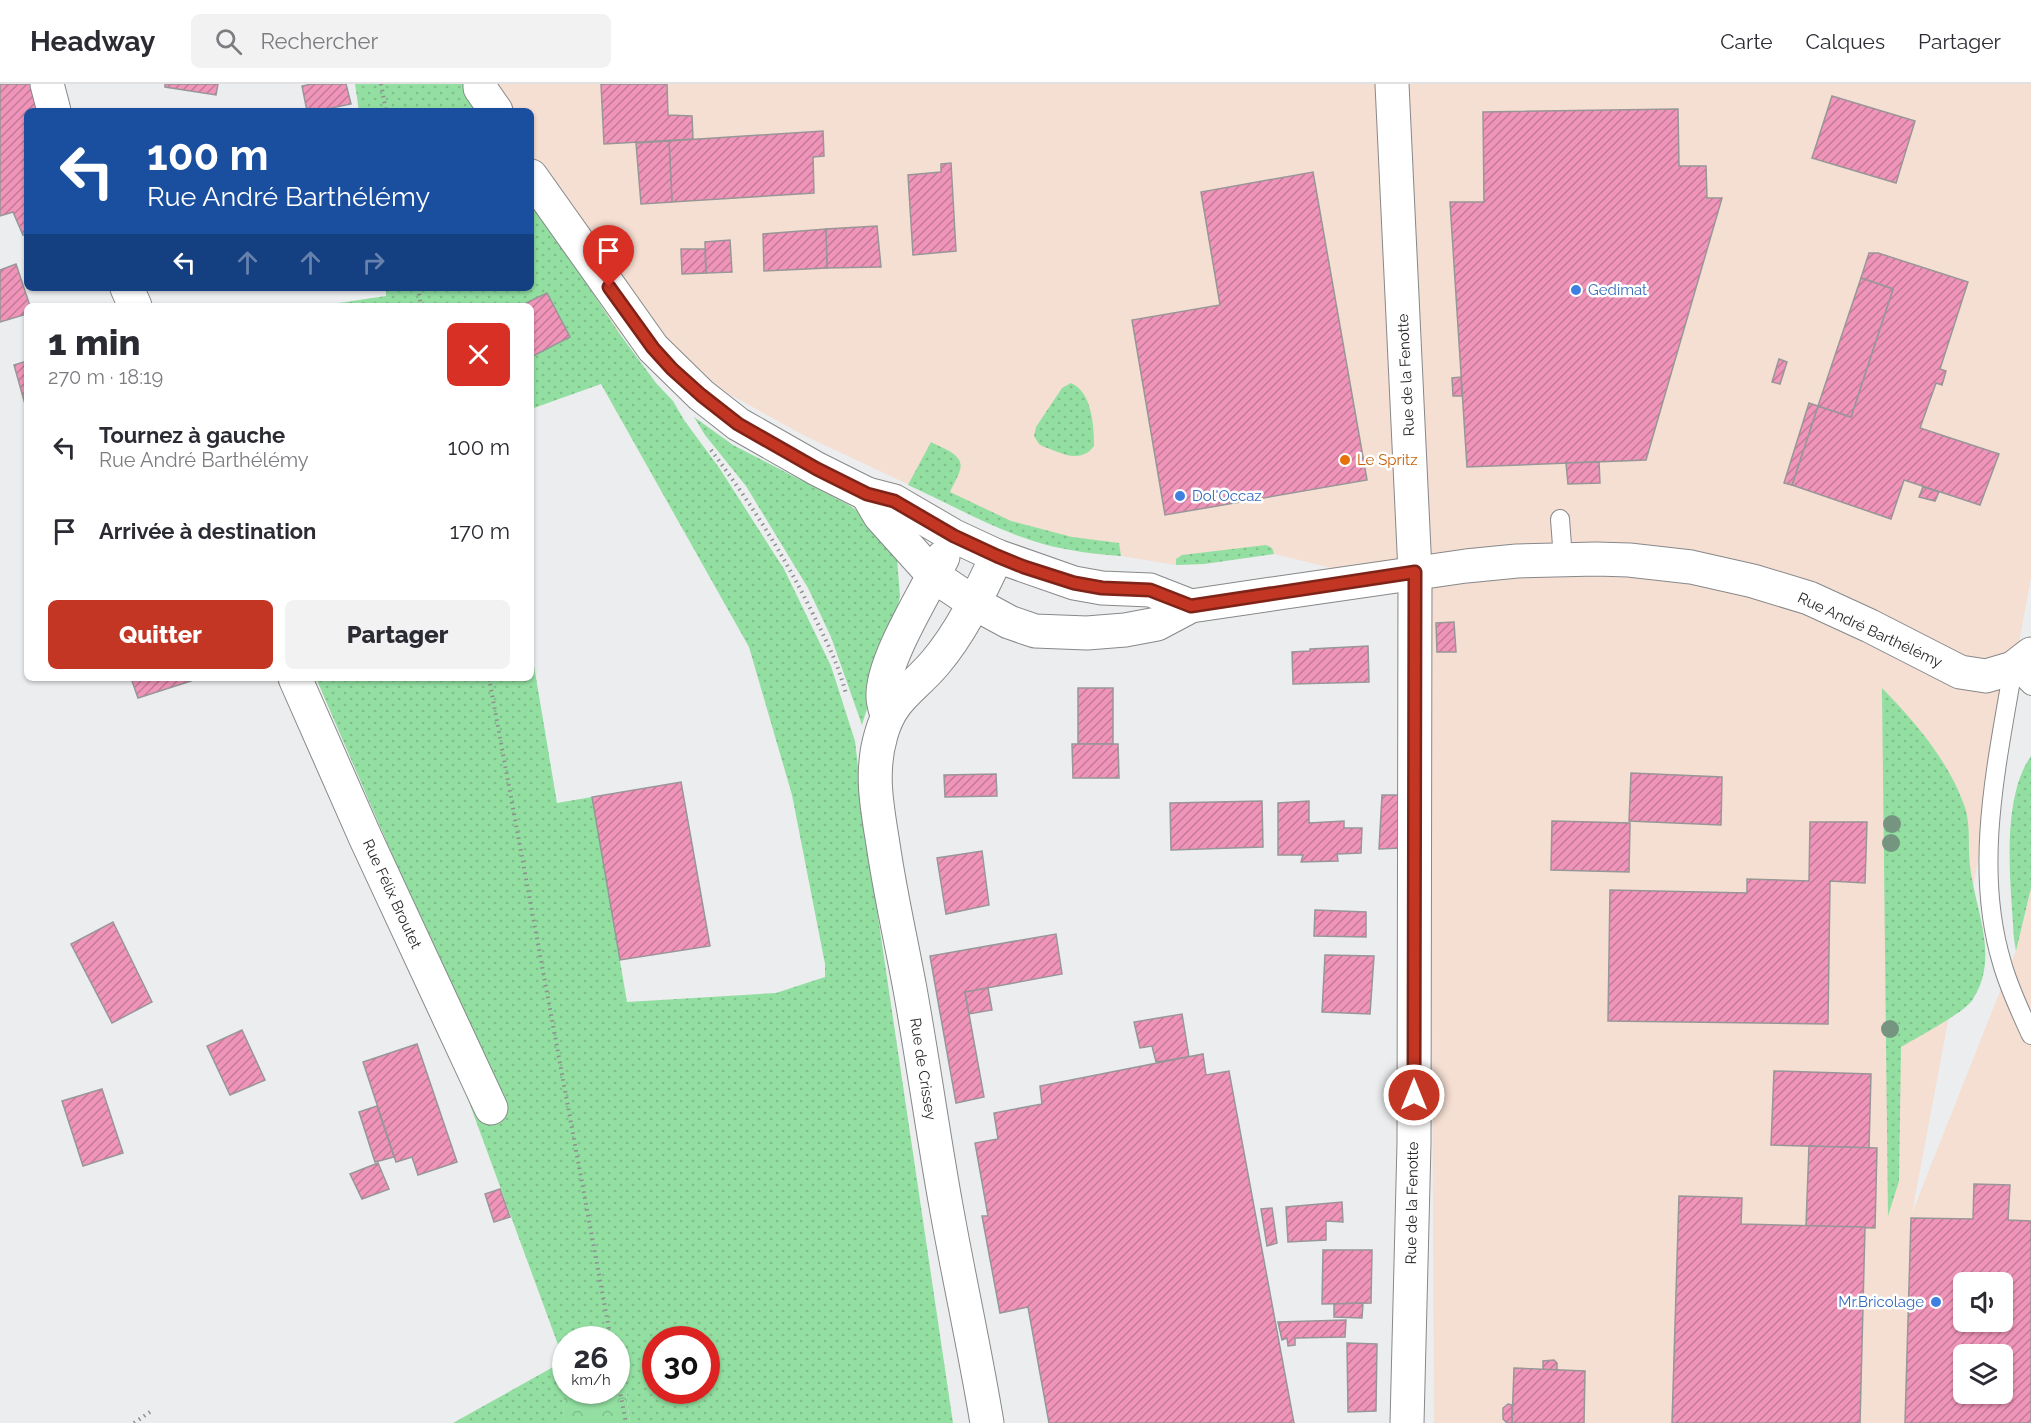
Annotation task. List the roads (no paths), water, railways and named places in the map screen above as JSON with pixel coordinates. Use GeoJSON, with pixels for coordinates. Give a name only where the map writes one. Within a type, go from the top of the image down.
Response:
{"type":"FeatureCollection","features":[{"type":"Feature","properties":{"kind":"street"},"geometry":{"type":"LineString","coordinates":[[47,84],[53,108]]}},
{"type":"Feature","properties":{"kind":"street","name":"Rue de la Fenotte"},"geometry":{"type":"LineString","coordinates":[[1392,84],[1415,572],[1414,1143],[1407,1423]]}},
{"type":"Feature","properties":{"kind":"street","name":"Rue André Barthélémy"},"geometry":{"type":"LineString","coordinates":[[534,180],[653,348],[701,395],[738,424],[817,469],[867,494],[894,501],[954,536],[997,556],[1074,583],[1102,588],[1150,590],[1191,606]]}},
{"type":"Feature","properties":{"kind":"street","name":"Rue André Barthélémy"},"geometry":{"type":"LineString","coordinates":[[867,494],[880,516],[934,576],[975,603],[1010,622],[1035,631],[1087,633],[1125,630],[1157,624],[1191,606],[1415,572],[1563,559],[1629,560],[1691,567],[1753,581],[1809,598],[1960,672],[1986,676],[2025,669]]}},
{"type":"Feature","properties":{"kind":"street","name":"Rue de Crissey"},"geometry":{"type":"LineString","coordinates":[[887,715],[883,695],[888,670],[898,643],[954,536]]}},
{"type":"Feature","properties":{"kind":"street","name":"Rue de Crissey"},"geometry":{"type":"LineString","coordinates":[[987,1423],[946,1204],[876,797],[875,757],[887,715],[905,692],[934,664],[958,632],[975,603],[997,556]]}},
{"type":"Feature","properties":{"kind":"street","name":"Rue Félix Broutet"},"geometry":{"type":"LineString","coordinates":[[296,681],[366,839],[491,1108]]}},
{"type":"Feature","properties":{"kind":"lane"},"geometry":{"type":"LineString","coordinates":[[1560,519],[1563,559]]}},
{"type":"Feature","properties":{"kind":"lane"},"geometry":{"type":"LineString","coordinates":[[2025,669],[1993,786],[1988,860],[1994,923],[2001,961],[2011,992],[2031,1035]]}},
{"type":"Feature","properties":{"kind":"place","name":"Gedimat"},"geometry":{"type":"Point","coordinates":[1576,290]}},
{"type":"Feature","properties":{"kind":"place","name":"Le Spritz"},"geometry":{"type":"Point","coordinates":[1345,460]}},
{"type":"Feature","properties":{"kind":"place","name":"Dol'Occaz"},"geometry":{"type":"Point","coordinates":[1180,496]}},
{"type":"Feature","properties":{"kind":"place","name":"Mr.Bricolage"},"geometry":{"type":"Point","coordinates":[1936,1302]}}]}
